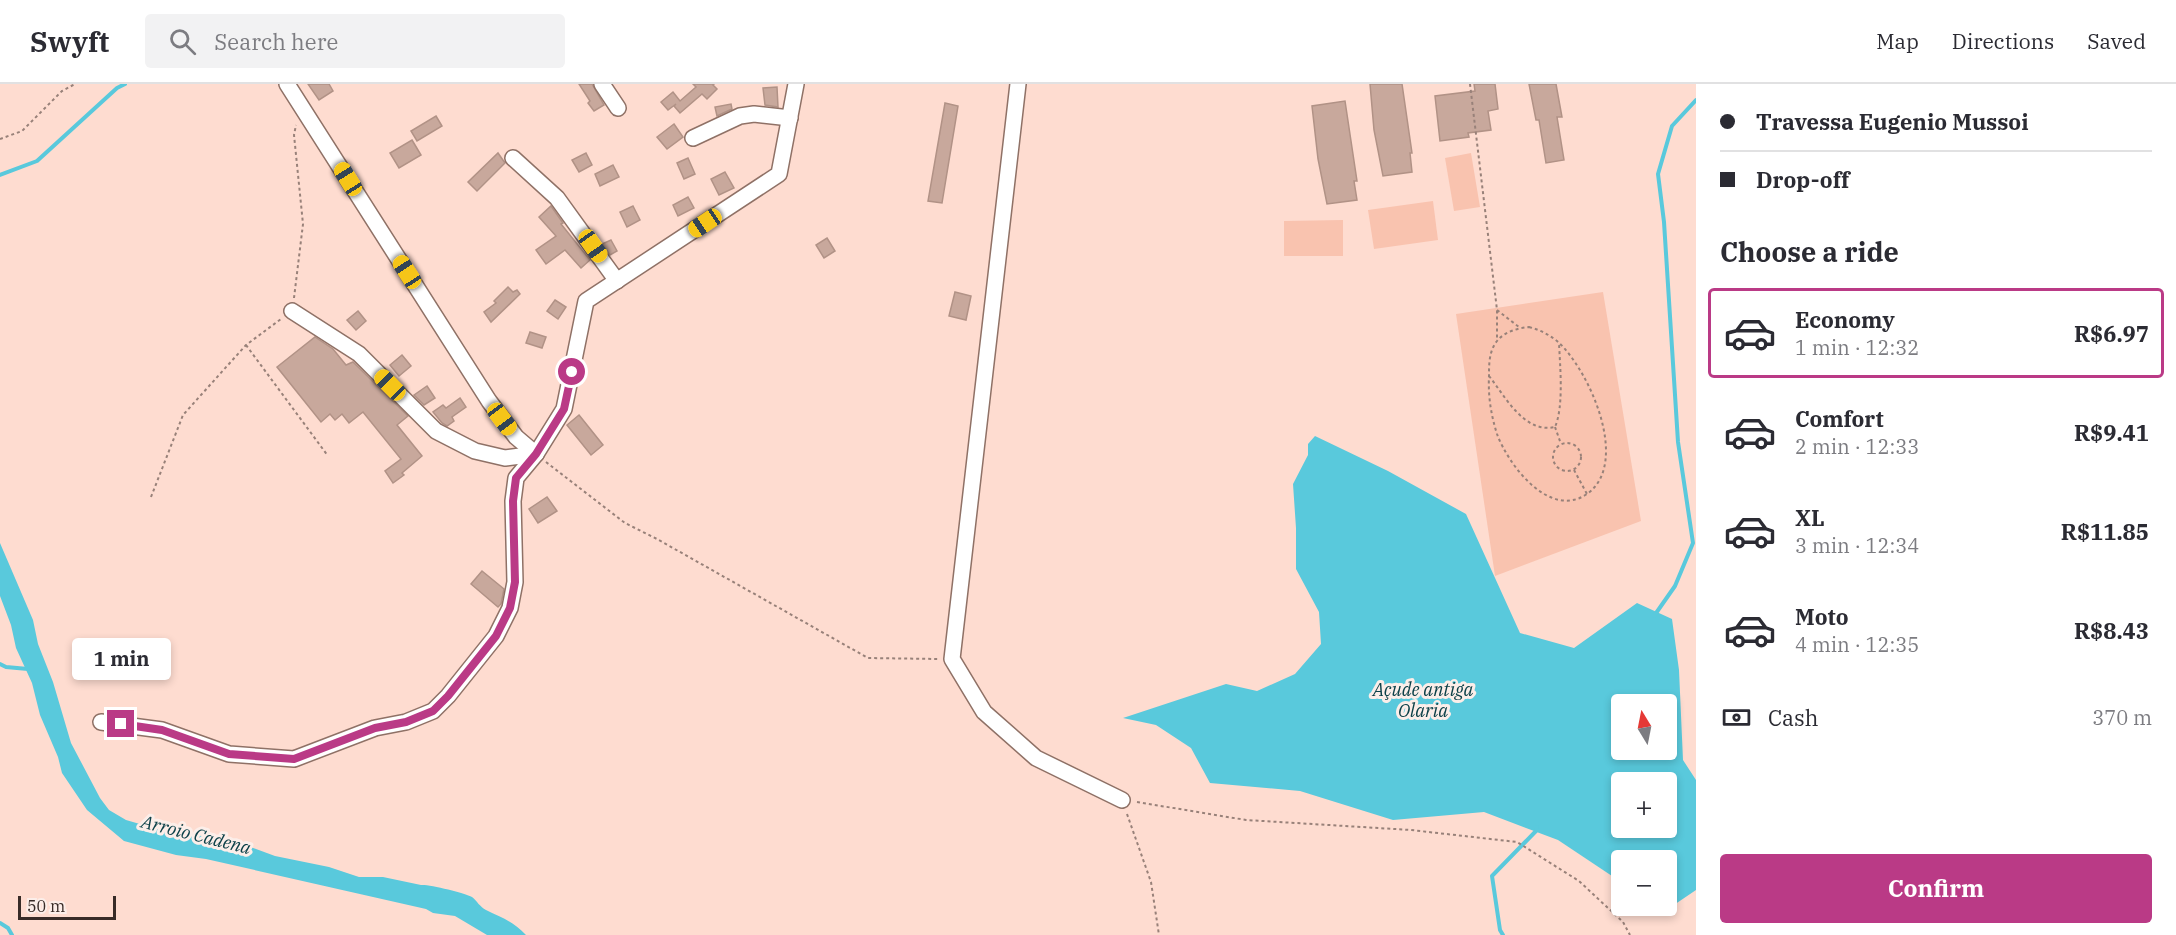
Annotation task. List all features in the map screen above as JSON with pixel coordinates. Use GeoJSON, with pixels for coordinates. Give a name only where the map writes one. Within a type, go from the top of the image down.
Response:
{"type":"FeatureCollection","features":[{"type":"Feature","properties":{"kind":"street"},"geometry":{"type":"LineString","coordinates":[[287,84],[489,401],[516,437],[536,454]]}},
{"type":"Feature","properties":{"kind":"street"},"geometry":{"type":"LineString","coordinates":[[602,84],[618,108]]}},
{"type":"Feature","properties":{"kind":"street"},"geometry":{"type":"LineString","coordinates":[[101,722],[162,730],[229,754],[294,759],[375,728],[406,722],[433,711],[448,696],[496,636],[510,608],[515,582],[513,501],[516,478],[536,454],[564,409],[586,301],[779,174],[796,84]]}},
{"type":"Feature","properties":{"kind":"street"},"geometry":{"type":"LineString","coordinates":[[1018,84],[952,659],[984,712],[1036,758],[1122,800]]}},
{"type":"Feature","properties":{"kind":"street"},"geometry":{"type":"LineString","coordinates":[[693,138],[740,116],[754,114],[790,118]]}},
{"type":"Feature","properties":{"kind":"street"},"geometry":{"type":"LineString","coordinates":[[513,158],[557,198],[617,281]]}},
{"type":"Feature","properties":{"kind":"street"},"geometry":{"type":"LineString","coordinates":[[292,311],[359,354],[436,431],[475,450],[505,458],[536,454]]}},
{"type":"Feature","properties":{"kind":"path"},"geometry":{"type":"LineString","coordinates":[[0,140],[22,131],[62,91],[75,84]]}},
{"type":"Feature","properties":{"kind":"path"},"geometry":{"type":"LineString","coordinates":[[1470,84],[1497,310],[1497,340],[1489,360],[1488,396],[1497,434],[1519,472],[1546,496],[1555,499],[1580,499],[1595,487],[1607,463],[1598,406],[1578,367],[1558,343],[1544,331],[1529,327],[1520,328],[1497,340]]}},
{"type":"Feature","properties":{"kind":"path"},"geometry":{"type":"LineString","coordinates":[[151,497],[183,415],[246,345],[292,311],[303,224],[294,135],[301,104]]}},
{"type":"Feature","properties":{"kind":"path"},"geometry":{"type":"LineString","coordinates":[[1497,310],[1520,328]]}},
{"type":"Feature","properties":{"kind":"path"},"geometry":{"type":"LineString","coordinates":[[1558,343],[1559,394],[1558,419],[1555,427],[1561,444]]}},
{"type":"Feature","properties":{"kind":"path"},"geometry":{"type":"LineString","coordinates":[[246,345],[328,456]]}},
{"type":"Feature","properties":{"kind":"path"},"geometry":{"type":"LineString","coordinates":[[1489,376],[1521,416],[1542,429],[1555,427]]}},
{"type":"Feature","properties":{"kind":"path"},"geometry":{"type":"LineString","coordinates":[[1570,443],[1581,452],[1581,463],[1574,470],[1567,472],[1561,470],[1553,461],[1555,449],[1561,444],[1570,443]]}},
{"type":"Feature","properties":{"kind":"path"},"geometry":{"type":"LineString","coordinates":[[536,454],[625,523],[868,658],[952,659]]}},
{"type":"Feature","properties":{"kind":"path"},"geometry":{"type":"LineString","coordinates":[[1574,470],[1587,494]]}},
{"type":"Feature","properties":{"kind":"path"},"geometry":{"type":"LineString","coordinates":[[1159,935],[1151,882],[1122,800],[1246,820],[1411,830],[1517,842],[1580,881],[1623,922],[1630,935]]}},
{"type":"Feature","properties":{"kind":"shaded area"},"geometry":{"type":"Polygon","coordinates":[[[1471,153],[1480,207],[1454,211],[1445,158],[1471,153]]]}},
{"type":"Feature","properties":{"kind":"shaded area"},"geometry":{"type":"Polygon","coordinates":[[[1433,201],[1438,240],[1374,249],[1368,210],[1433,201]]]}},
{"type":"Feature","properties":{"kind":"shaded area"},"geometry":{"type":"Polygon","coordinates":[[[1343,220],[1343,256],[1284,256],[1284,221],[1343,220]]]}},
{"type":"Feature","properties":{"kind":"shaded area"},"geometry":{"type":"Polygon","coordinates":[[[1603,292],[1641,521],[1495,576],[1456,314],[1603,292]]]}},
{"type":"Feature","properties":{"kind":"water","name":"Açude antiga Olaria"},"geometry":{"type":"Polygon","coordinates":[[[1315,436],[1388,471],[1466,514],[1520,633],[1574,648],[1637,603],[1672,619],[1679,670],[1683,760],[1696,780],[1696,890],[1677,903],[1677,850],[1611,850],[1611,875],[1558,840],[1484,812],[1393,820],[1300,791],[1210,783],[1191,748],[1156,725],[1123,718],[1226,684],[1257,691],[1295,674],[1321,644],[1319,612],[1296,569],[1293,484],[1308,455],[1308,444],[1315,436]]]}},
{"type":"Feature","properties":{"kind":"water","name":"Arroio Cadena"},"geometry":{"type":"Polygon","coordinates":[[[0,543],[33,620],[38,644],[53,682],[71,743],[100,798],[109,810],[126,820],[164,831],[231,840],[275,856],[329,867],[359,877],[383,877],[462,893],[472,897],[484,909],[512,923],[526,935],[487,935],[455,916],[433,913],[426,909],[206,859],[176,855],[124,841],[87,810],[62,773],[58,757],[40,715],[32,683],[16,648],[11,625],[0,596],[0,543]]]}},
{"type":"Feature","properties":{"kind":"building"},"geometry":{"type":"Polygon","coordinates":[[[308,84],[329,84],[333,91],[319,100],[308,84]]]}},
{"type":"Feature","properties":{"kind":"building"},"geometry":{"type":"Polygon","coordinates":[[[579,84],[592,84],[604,105],[594,111],[579,84]]]}},
{"type":"Feature","properties":{"kind":"building"},"geometry":{"type":"Polygon","coordinates":[[[693,84],[714,84],[717,89],[707,99],[702,94],[680,113],[674,106],[676,104],[668,110],[661,102],[673,92],[680,101],[696,87],[693,84]]]}},
{"type":"Feature","properties":{"kind":"building"},"geometry":{"type":"Polygon","coordinates":[[[1370,84],[1402,84],[1412,153],[1410,153],[1412,172],[1383,176],[1374,130],[1370,84]]]}},
{"type":"Feature","properties":{"kind":"building"},"geometry":{"type":"Polygon","coordinates":[[[1474,84],[1495,84],[1498,109],[1488,111],[1491,130],[1468,133],[1469,137],[1440,141],[1435,96],[1475,91],[1474,84]]]}},
{"type":"Feature","properties":{"kind":"building"},"geometry":{"type":"Polygon","coordinates":[[[1529,84],[1556,84],[1562,117],[1557,117],[1564,160],[1546,163],[1539,120],[1536,120],[1529,84]]]}},
{"type":"Feature","properties":{"kind":"building"},"geometry":{"type":"Polygon","coordinates":[[[777,87],[778,107],[765,105],[763,88],[777,87]]]}},
{"type":"Feature","properties":{"kind":"building"},"geometry":{"type":"Polygon","coordinates":[[[1345,101],[1357,181],[1354,181],[1357,200],[1327,204],[1318,159],[1312,106],[1345,101]]]}},
{"type":"Feature","properties":{"kind":"building"},"geometry":{"type":"Polygon","coordinates":[[[945,103],[958,106],[942,203],[928,201],[945,103]]]}},
{"type":"Feature","properties":{"kind":"building"},"geometry":{"type":"Polygon","coordinates":[[[731,104],[732,109],[717,116],[715,107],[731,104]]]}},
{"type":"Feature","properties":{"kind":"building"},"geometry":{"type":"Polygon","coordinates":[[[436,116],[442,126],[417,141],[411,131],[436,116]]]}},
{"type":"Feature","properties":{"kind":"building"},"geometry":{"type":"Polygon","coordinates":[[[674,124],[683,137],[667,149],[657,137],[674,124]]]}},
{"type":"Feature","properties":{"kind":"building"},"geometry":{"type":"Polygon","coordinates":[[[412,140],[421,155],[399,168],[390,153],[412,140]]]}},
{"type":"Feature","properties":{"kind":"building"},"geometry":{"type":"Polygon","coordinates":[[[498,153],[505,163],[477,191],[468,182],[498,153]]]}},
{"type":"Feature","properties":{"kind":"building"},"geometry":{"type":"Polygon","coordinates":[[[586,153],[592,165],[579,172],[572,160],[586,153]]]}},
{"type":"Feature","properties":{"kind":"building"},"geometry":{"type":"Polygon","coordinates":[[[688,158],[695,174],[684,179],[677,163],[688,158]]]}},
{"type":"Feature","properties":{"kind":"building"},"geometry":{"type":"Polygon","coordinates":[[[613,165],[619,177],[600,186],[595,174],[613,165]]]}},
{"type":"Feature","properties":{"kind":"building"},"geometry":{"type":"Polygon","coordinates":[[[725,172],[734,188],[719,195],[711,179],[725,172]]]}},
{"type":"Feature","properties":{"kind":"building"},"geometry":{"type":"Polygon","coordinates":[[[688,197],[694,208],[678,216],[673,205],[688,197]]]}},
{"type":"Feature","properties":{"kind":"building"},"geometry":{"type":"Polygon","coordinates":[[[551,206],[563,223],[561,224],[590,260],[581,268],[565,250],[546,264],[536,250],[556,236],[539,217],[551,206]]]}},
{"type":"Feature","properties":{"kind":"building"},"geometry":{"type":"Polygon","coordinates":[[[633,206],[640,220],[627,227],[620,212],[633,206]]]}},
{"type":"Feature","properties":{"kind":"building"},"geometry":{"type":"Polygon","coordinates":[[[827,238],[835,251],[824,258],[816,245],[827,238]]]}},
{"type":"Feature","properties":{"kind":"building"},"geometry":{"type":"Polygon","coordinates":[[[611,240],[617,251],[610,255],[602,244],[611,240]]]}},
{"type":"Feature","properties":{"kind":"building"},"geometry":{"type":"Polygon","coordinates":[[[508,287],[513,292],[517,290],[520,294],[491,322],[484,312],[496,303],[494,301],[508,287]]]}},
{"type":"Feature","properties":{"kind":"building"},"geometry":{"type":"Polygon","coordinates":[[[955,292],[971,296],[966,320],[949,316],[955,292]]]}},
{"type":"Feature","properties":{"kind":"building"},"geometry":{"type":"Polygon","coordinates":[[[555,300],[566,307],[558,319],[547,311],[555,300]]]}},
{"type":"Feature","properties":{"kind":"building"},"geometry":{"type":"Polygon","coordinates":[[[358,311],[366,321],[356,330],[347,320],[358,311]]]}},
{"type":"Feature","properties":{"kind":"building"},"geometry":{"type":"Polygon","coordinates":[[[530,332],[546,337],[542,348],[526,343],[530,332]]]}},
{"type":"Feature","properties":{"kind":"building"},"geometry":{"type":"Polygon","coordinates":[[[315,337],[333,349],[346,365],[353,362],[408,416],[397,425],[422,456],[393,483],[385,471],[401,459],[363,412],[349,423],[342,414],[335,420],[330,414],[321,422],[277,367],[315,337]]]}},
{"type":"Feature","properties":{"kind":"building"},"geometry":{"type":"Polygon","coordinates":[[[402,355],[411,366],[399,376],[390,365],[402,355]]]}},
{"type":"Feature","properties":{"kind":"building"},"geometry":{"type":"Polygon","coordinates":[[[427,386],[435,398],[424,405],[414,395],[427,386]]]}},
{"type":"Feature","properties":{"kind":"building"},"geometry":{"type":"Polygon","coordinates":[[[460,398],[466,407],[452,417],[454,421],[447,426],[433,412],[443,405],[446,408],[460,398]]]}},
{"type":"Feature","properties":{"kind":"building"},"geometry":{"type":"Polygon","coordinates":[[[579,415],[603,445],[591,455],[567,425],[579,415]]]}},
{"type":"Feature","properties":{"kind":"building"},"geometry":{"type":"Polygon","coordinates":[[[547,497],[557,511],[538,523],[529,509],[547,497]]]}},
{"type":"Feature","properties":{"kind":"building"},"geometry":{"type":"Polygon","coordinates":[[[482,571],[504,589],[501,604],[498,607],[471,584],[482,571]]]}},
{"type":"Feature","properties":{"kind":"waterway"},"geometry":{"type":"LineString","coordinates":[[0,175],[37,161],[117,88],[125,84]]}},
{"type":"Feature","properties":{"kind":"waterway"},"geometry":{"type":"LineString","coordinates":[[1654,616],[1675,586],[1693,543],[1678,442],[1664,222],[1658,174],[1672,126],[1696,100]]}},
{"type":"Feature","properties":{"kind":"waterway"},"geometry":{"type":"LineString","coordinates":[[0,664],[6,667],[28,669]]}},
{"type":"Feature","properties":{"kind":"waterway"},"geometry":{"type":"LineString","coordinates":[[1503,935],[1500,930],[1492,876],[1536,831],[1537,827]]}},
{"type":"Feature","properties":{"kind":"waterway"},"geometry":{"type":"LineString","coordinates":[[0,923],[8,928],[12,935]]}},
{"type":"Feature","properties":{"kind":"route"},"geometry":{"type":"LineString","coordinates":[[121,724],[162,730],[229,754],[294,759],[375,728],[406,722],[433,711],[448,696],[496,636],[510,608],[515,582],[513,501],[516,478],[536,454],[564,409],[572,372]]}}]}
